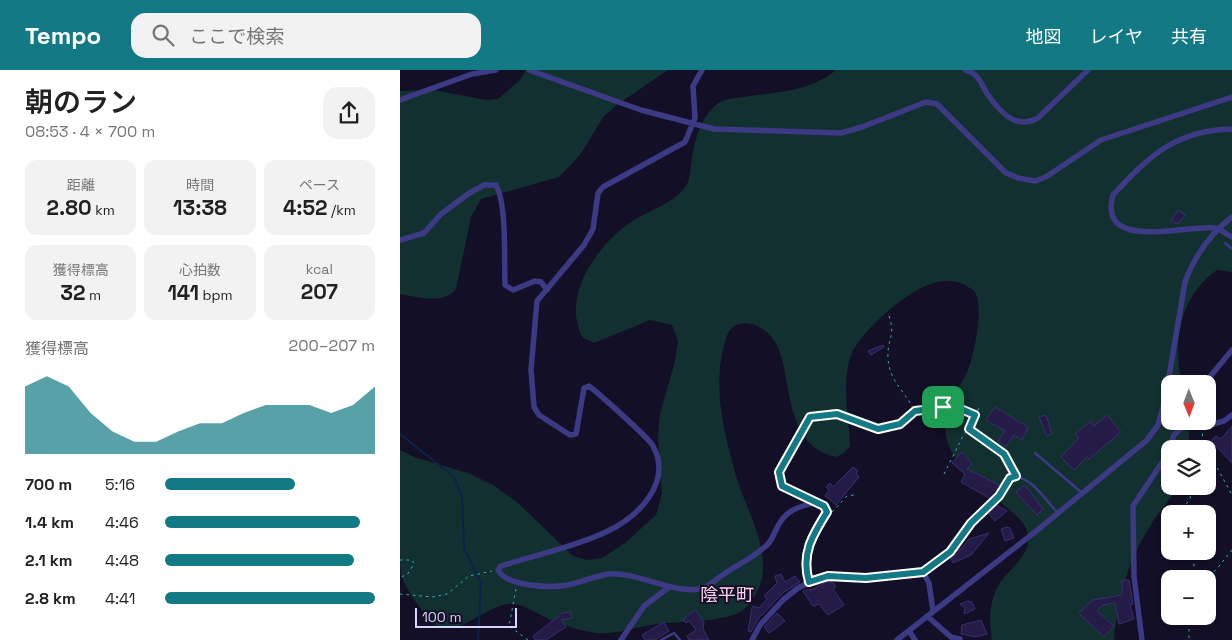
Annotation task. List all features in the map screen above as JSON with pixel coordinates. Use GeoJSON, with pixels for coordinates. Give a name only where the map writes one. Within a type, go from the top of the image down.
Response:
{"type":"FeatureCollection","features":[{"type":"Feature","properties":{"kind":"street"},"geometry":{"type":"LineString","coordinates":[[400,100],[472,74],[496,70]]}},
{"type":"Feature","properties":{"kind":"street"},"geometry":{"type":"LineString","coordinates":[[529,70],[640,110],[692,125],[714,129],[841,133],[862,127],[926,102],[937,104],[1006,173],[1018,178],[1035,181],[1046,177],[1101,140],[1232,97]]}},
{"type":"Feature","properties":{"kind":"street"},"geometry":{"type":"LineString","coordinates":[[702,70],[693,86],[695,118],[685,142],[602,187],[598,193],[593,229],[584,245],[537,301],[531,370],[534,407],[538,416],[570,435],[576,434],[584,388],[589,386],[652,443],[658,457],[658,479],[650,498],[607,531],[501,566],[498,570],[501,576],[523,584],[567,585],[612,574],[643,579],[668,588],[706,587],[722,575],[758,554],[770,542],[787,512],[816,502],[824,506],[827,512],[810,539],[806,555],[809,582]]}},
{"type":"Feature","properties":{"kind":"street"},"geometry":{"type":"LineString","coordinates":[[965,70],[976,75],[989,96],[1012,120],[1019,124],[1029,123],[1038,118],[1088,70]]}},
{"type":"Feature","properties":{"kind":"street"},"geometry":{"type":"LineString","coordinates":[[1232,129],[1197,132],[1159,150],[1113,195],[1111,205],[1112,215],[1117,221],[1124,228],[1138,232],[1218,228],[1232,237]]}},
{"type":"Feature","properties":{"kind":"street"},"geometry":{"type":"LineString","coordinates":[[400,240],[424,233],[441,214],[468,194],[484,185],[496,184],[500,192],[502,212],[505,285],[513,290],[535,281],[541,282],[547,290]]}},
{"type":"Feature","properties":{"kind":"street"},"geometry":{"type":"LineString","coordinates":[[897,640],[1058,514],[1147,440],[1158,425],[1166,400],[1185,282],[1196,255],[1218,228],[1232,217]]}},
{"type":"Feature","properties":{"kind":"street"},"geometry":{"type":"LineString","coordinates":[[1211,375],[1232,350]]}},
{"type":"Feature","properties":{"kind":"street"},"geometry":{"type":"LineString","coordinates":[[1216,422],[1224,421],[1232,415]]}},
{"type":"Feature","properties":{"kind":"street"},"geometry":{"type":"LineString","coordinates":[[1142,640],[1134,576],[1133,506],[1167,455],[1174,436],[1179,430]]}},
{"type":"Feature","properties":{"kind":"street"},"geometry":{"type":"LineString","coordinates":[[752,640],[760,625],[782,600],[809,582],[828,576],[866,578],[923,572],[930,583],[933,612]]}},
{"type":"Feature","properties":{"kind":"street"},"geometry":{"type":"LineString","coordinates":[[621,640],[644,606],[668,588]]}},
{"type":"Feature","properties":{"kind":"street"},"geometry":{"type":"LineString","coordinates":[[927,616],[951,637],[960,639]]}},
{"type":"Feature","properties":{"kind":"street"},"geometry":{"type":"LineString","coordinates":[[909,631],[915,640]]}},
{"type":"Feature","properties":{"kind":"lane"},"geometry":{"type":"LineString","coordinates":[[1225,243],[1232,249]]}},
{"type":"Feature","properties":{"kind":"lane"},"geometry":{"type":"LineString","coordinates":[[816,502],[782,486],[779,472],[810,417],[825,415]]}},
{"type":"Feature","properties":{"kind":"lane"},"geometry":{"type":"LineString","coordinates":[[1035,453],[1083,493]]}},
{"type":"Feature","properties":{"kind":"lane"},"geometry":{"type":"LineString","coordinates":[[923,572],[950,552],[971,523],[999,496],[1010,478],[1016,476],[1025,478],[1058,514]]}},
{"type":"Feature","properties":{"kind":"lane"},"geometry":{"type":"LineString","coordinates":[[661,640],[674,633],[680,640]]}},
{"type":"Feature","properties":{"kind":"path"},"geometry":{"type":"LineString","coordinates":[[888,316],[894,330],[888,360],[894,384],[908,398],[915,411]]}},
{"type":"Feature","properties":{"kind":"path"},"geometry":{"type":"LineString","coordinates":[[825,415],[837,414],[878,429],[900,424],[915,411],[954,406],[975,415]]}},
{"type":"Feature","properties":{"kind":"path"},"geometry":{"type":"LineString","coordinates":[[944,474],[964,434],[969,429],[980,408]]}},
{"type":"Feature","properties":{"kind":"path"},"geometry":{"type":"LineString","coordinates":[[969,429],[1004,454],[1016,476]]}},
{"type":"Feature","properties":{"kind":"path"},"geometry":{"type":"LineString","coordinates":[[1216,466],[1232,495]]}},
{"type":"Feature","properties":{"kind":"path"},"geometry":{"type":"LineString","coordinates":[[827,512],[834,512],[847,496],[854,495]]}},
{"type":"Feature","properties":{"kind":"path"},"geometry":{"type":"LineString","coordinates":[[1184,505],[1188,503],[1191,495]]}},
{"type":"Feature","properties":{"kind":"path"},"geometry":{"type":"LineString","coordinates":[[1216,570],[1232,550]]}},
{"type":"Feature","properties":{"kind":"path"},"geometry":{"type":"LineString","coordinates":[[400,560],[412,560],[414,564],[413,569],[400,577]]}},
{"type":"Feature","properties":{"kind":"path"},"geometry":{"type":"LineString","coordinates":[[400,594],[433,597],[447,594],[469,576],[498,570]]}},
{"type":"Feature","properties":{"kind":"path"},"geometry":{"type":"LineString","coordinates":[[523,584],[514,590],[509,626],[528,640]]}},
{"type":"Feature","properties":{"kind":"path"},"geometry":{"type":"LineString","coordinates":[[1189,625],[1189,639]]}},
{"type":"Feature","properties":{"kind":"green space"},"geometry":{"type":"Polygon","coordinates":[[[526,70],[668,70],[618,104],[604,116],[580,155],[559,177],[481,199],[471,217],[456,289],[451,294],[430,299],[400,294],[400,91],[433,90],[486,100],[498,99],[520,80],[526,70]]]}},
{"type":"Feature","properties":{"kind":"green space"},"geometry":{"type":"Polygon","coordinates":[[[836,70],[1232,70],[1232,272],[1217,270],[1204,281],[1195,293],[1187,306],[1179,336],[1178,352],[1180,375],[1161,375],[1161,430],[1189,430],[1189,440],[1161,440],[1161,495],[1173,495],[1165,505],[1161,505],[1161,510],[1148,529],[1132,561],[1121,595],[1114,640],[992,640],[990,614],[992,600],[1001,581],[1023,555],[1027,547],[1027,531],[1026,527],[1011,511],[983,488],[961,466],[947,442],[945,428],[947,413],[970,365],[977,331],[979,307],[973,290],[960,283],[946,281],[928,285],[908,296],[884,314],[856,346],[851,355],[846,377],[850,446],[844,453],[836,457],[814,447],[798,426],[791,405],[779,350],[768,333],[756,325],[743,323],[736,325],[729,331],[721,362],[719,379],[724,430],[737,479],[756,531],[763,559],[760,585],[752,600],[743,610],[731,616],[721,618],[656,624],[604,633],[596,633],[563,625],[525,607],[513,604],[498,606],[470,621],[451,628],[442,628],[434,624],[415,601],[401,575],[400,450],[414,457],[468,473],[493,485],[518,503],[573,556],[587,560],[602,558],[625,543],[656,515],[662,494],[658,436],[660,414],[675,361],[678,341],[672,325],[650,320],[594,343],[583,338],[577,322],[576,306],[579,289],[595,258],[618,232],[682,191],[689,180],[698,132],[706,116],[717,104],[729,99],[792,90],[815,83],[836,70]]]}},
{"type":"Feature","properties":{"kind":"building"},"geometry":{"type":"Polygon","coordinates":[[[1178,210],[1185,215],[1178,224],[1171,221],[1178,210]]]}},
{"type":"Feature","properties":{"kind":"building"},"geometry":{"type":"Polygon","coordinates":[[[883,345],[884,347],[871,355],[868,351],[883,345]]]}},
{"type":"Feature","properties":{"kind":"building"},"geometry":{"type":"Polygon","coordinates":[[[995,407],[1028,427],[1022,440],[1014,435],[1006,446],[998,441],[1005,431],[986,420],[995,407]]]}},
{"type":"Feature","properties":{"kind":"building"},"geometry":{"type":"Polygon","coordinates":[[[1046,415],[1052,434],[1047,436],[1039,417],[1046,415]]]}},
{"type":"Feature","properties":{"kind":"building"},"geometry":{"type":"Polygon","coordinates":[[[1107,415],[1121,432],[1089,459],[1087,457],[1074,470],[1061,457],[1079,438],[1075,434],[1091,421],[1094,426],[1107,415]]]}},
{"type":"Feature","properties":{"kind":"building"},"geometry":{"type":"Polygon","coordinates":[[[1232,426],[1232,463],[1216,446],[1216,440],[1212,440],[1216,436],[1221,439],[1232,426]]]}},
{"type":"Feature","properties":{"kind":"building"},"geometry":{"type":"Polygon","coordinates":[[[962,452],[972,464],[967,469],[1001,486],[991,499],[961,482],[965,474],[952,463],[962,452]]]}},
{"type":"Feature","properties":{"kind":"building"},"geometry":{"type":"Polygon","coordinates":[[[853,467],[858,471],[856,473],[859,477],[836,505],[825,496],[829,490],[826,487],[830,483],[833,487],[853,467]]]}},
{"type":"Feature","properties":{"kind":"building"},"geometry":{"type":"Polygon","coordinates":[[[1025,485],[1043,509],[1037,515],[1016,492],[1025,485]]]}},
{"type":"Feature","properties":{"kind":"building"},"geometry":{"type":"Polygon","coordinates":[[[996,505],[1007,511],[995,521],[988,513],[996,505]]]}},
{"type":"Feature","properties":{"kind":"building"},"geometry":{"type":"Polygon","coordinates":[[[1010,528],[1014,538],[1005,541],[1001,529],[1010,528]]]}},
{"type":"Feature","properties":{"kind":"building"},"geometry":{"type":"Polygon","coordinates":[[[989,533],[971,555],[953,563],[950,557],[962,548],[969,539],[989,533]]]}},
{"type":"Feature","properties":{"kind":"building"},"geometry":{"type":"Polygon","coordinates":[[[781,574],[785,582],[795,576],[800,582],[784,592],[758,619],[751,632],[748,631],[753,606],[759,608],[767,599],[764,596],[777,583],[775,576],[781,574]]]}},
{"type":"Feature","properties":{"kind":"building"},"geometry":{"type":"Polygon","coordinates":[[[1122,580],[1129,580],[1133,604],[1130,605],[1134,619],[1119,624],[1115,603],[1103,605],[1097,611],[1114,626],[1104,637],[1079,613],[1093,600],[1122,595],[1122,580]]]}},
{"type":"Feature","properties":{"kind":"building"},"geometry":{"type":"Polygon","coordinates":[[[825,582],[833,582],[836,587],[833,589],[844,605],[828,615],[819,604],[812,605],[803,591],[814,589],[825,582]]]}},
{"type":"Feature","properties":{"kind":"building"},"geometry":{"type":"Polygon","coordinates":[[[968,601],[972,602],[975,609],[964,614],[965,608],[960,604],[968,601]]]}},
{"type":"Feature","properties":{"kind":"building"},"geometry":{"type":"Polygon","coordinates":[[[695,610],[704,622],[703,629],[709,640],[689,640],[687,636],[696,630],[689,621],[686,623],[683,619],[695,610]]]}},
{"type":"Feature","properties":{"kind":"building"},"geometry":{"type":"Polygon","coordinates":[[[571,612],[572,618],[562,620],[566,627],[546,640],[535,640],[533,636],[563,613],[571,612]]]}},
{"type":"Feature","properties":{"kind":"building"},"geometry":{"type":"Polygon","coordinates":[[[777,613],[785,621],[769,633],[764,627],[777,613]]]}},
{"type":"Feature","properties":{"kind":"building"},"geometry":{"type":"Polygon","coordinates":[[[981,620],[987,634],[975,637],[961,634],[962,625],[981,620]]]}},
{"type":"Feature","properties":{"kind":"building"},"geometry":{"type":"Polygon","coordinates":[[[664,622],[669,631],[655,640],[645,640],[642,635],[664,622]]]}},
{"type":"Feature","properties":{"kind":"waterway"},"geometry":{"type":"LineString","coordinates":[[400,434],[454,477],[462,496],[464,549],[481,582],[478,640]]}},
{"type":"Feature","properties":{"kind":"district","name":"陰平町"},"geometry":{"type":"Point","coordinates":[727,594]}},
{"type":"Feature","properties":{"kind":"route"},"geometry":{"type":"LineString","coordinates":[[954,406],[975,415],[969,429],[1004,454],[1016,476],[1006,482],[999,496],[971,523],[950,552],[923,572],[850,579],[828,576],[809,582],[806,571],[806,555],[810,539],[827,512],[824,506],[782,486],[779,472],[810,417],[837,414],[878,429],[900,424],[915,411],[943,407],[954,406]]}}]}
